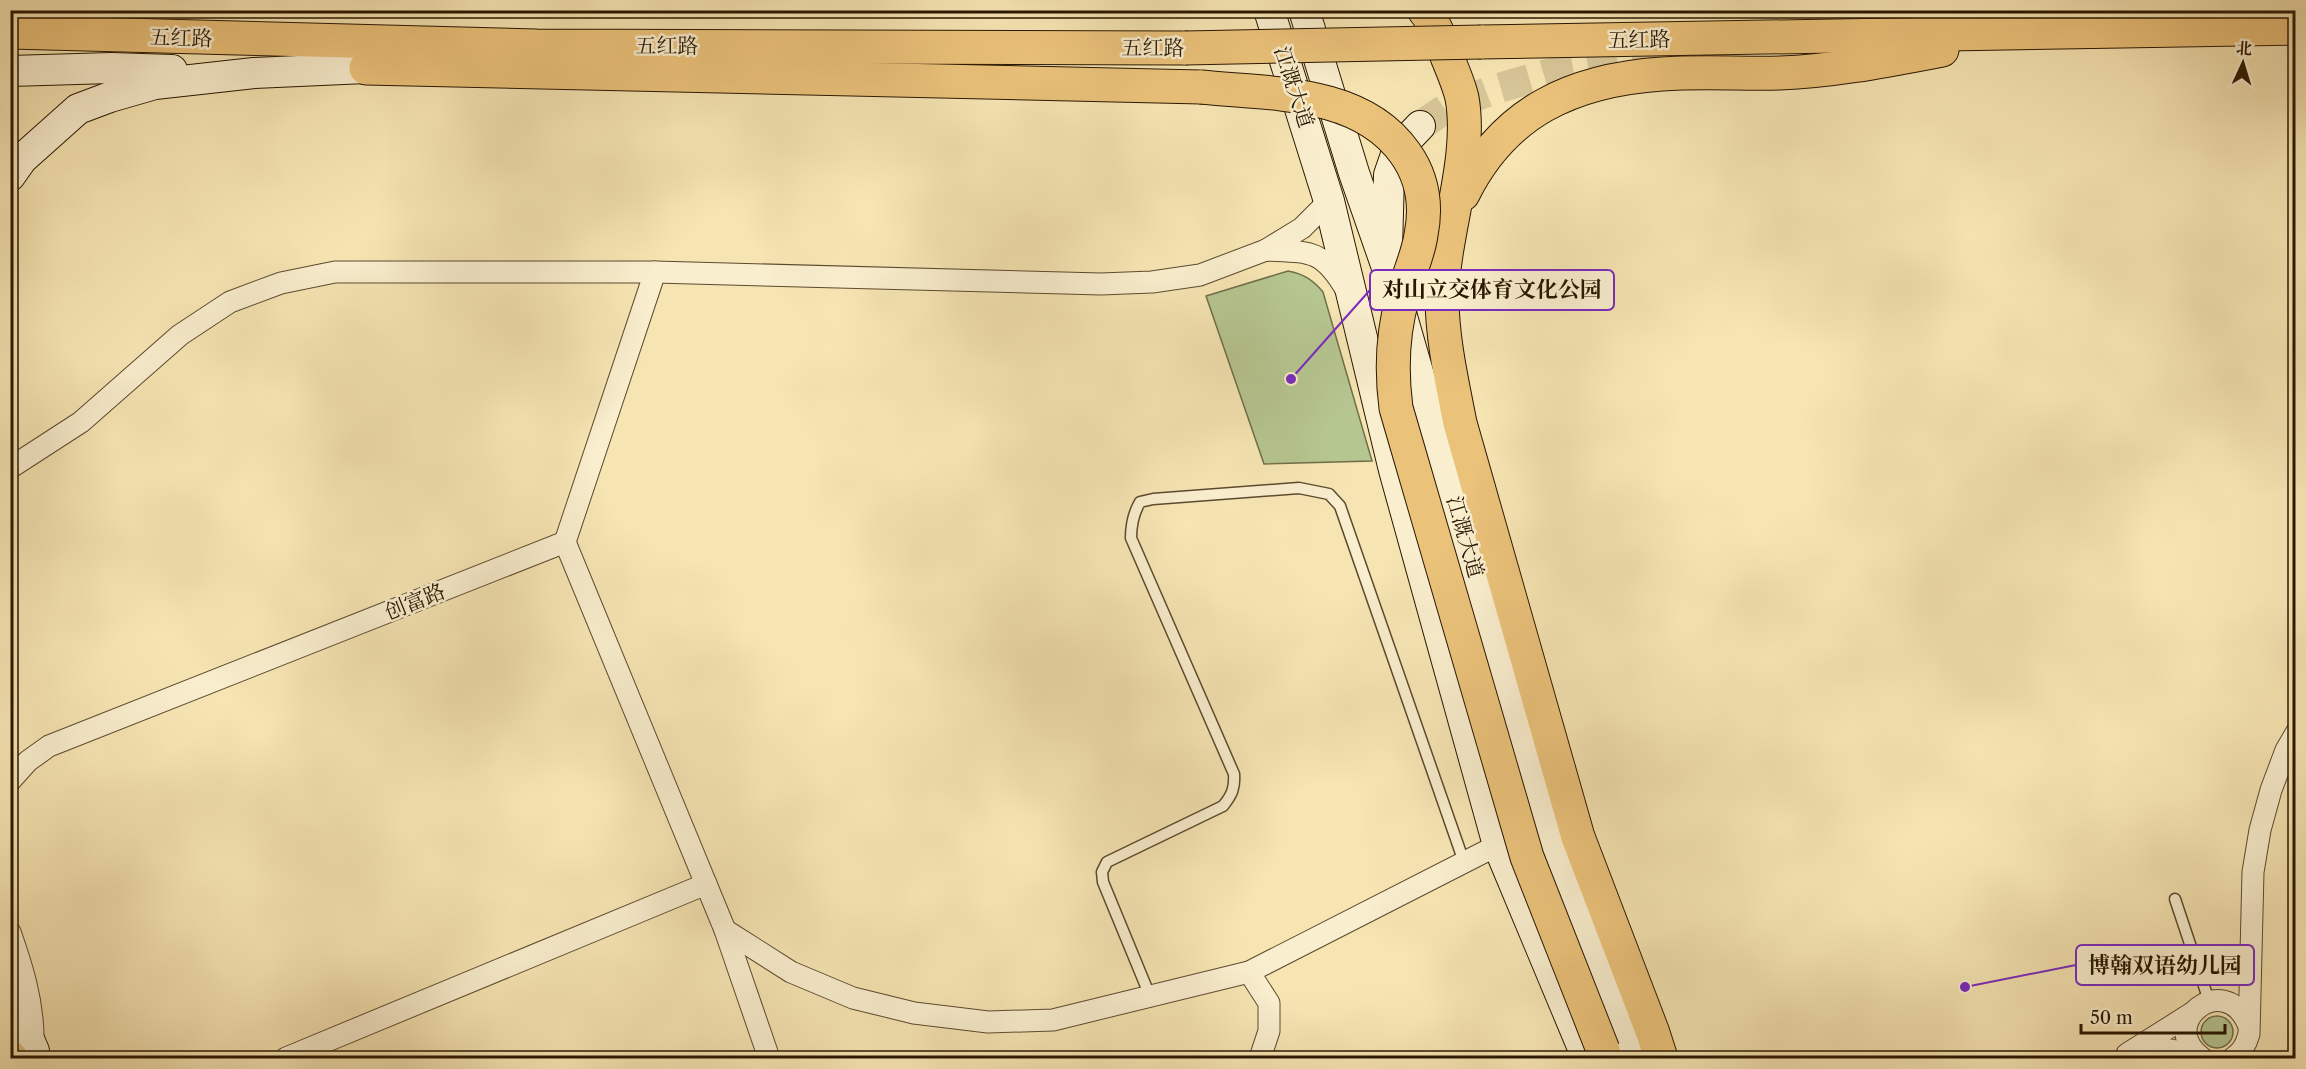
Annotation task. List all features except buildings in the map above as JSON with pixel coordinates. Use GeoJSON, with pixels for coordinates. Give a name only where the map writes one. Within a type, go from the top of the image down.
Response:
{"type":"FeatureCollection","features":[{"type":"Feature","properties":{"kind":"highway"},"geometry":{"type":"LineString","coordinates":[[1424,10],[1442,41],[1462,97],[1463,146],[1443,273],[1443,325],[1449,371],[1460,423],[1578,837],[1661,1059]]}},
{"type":"Feature","properties":{"kind":"highway","name":"五红路"},"geometry":{"type":"LineString","coordinates":[[10,32],[537,46],[1185,48],[2295,28]]}},
{"type":"Feature","properties":{"kind":"highway"},"geometry":{"type":"LineString","coordinates":[[1448,238],[1461,199],[1485,155],[1506,132],[1533,111],[1564,94],[1626,77],[1664,74],[1782,73],[1866,64],[2042,33]]}},
{"type":"Feature","properties":{"kind":"highway"},"geometry":{"type":"LineString","coordinates":[[537,46],[688,75]]}},
{"type":"Feature","properties":{"kind":"highway"},"geometry":{"type":"LineString","coordinates":[[366,68],[1201,87],[1312,100],[1351,110],[1376,123],[1396,140],[1412,163],[1420,182],[1425,204],[1422,235],[1403,295],[1392,359],[1396,408],[1527,857],[1599,1056]]}},
{"type":"Feature","properties":{"kind":"main road","name":"江溉大道"},"geometry":{"type":"LineString","coordinates":[[1269,10],[1329,201],[1394,470],[1498,845],[1599,1056]]}},
{"type":"Feature","properties":{"kind":"main road","name":"江溉大道"},"geometry":{"type":"LineString","coordinates":[[1304,10],[1354,173],[1388,270],[1556,850],[1638,1059]]}},
{"type":"Feature","properties":{"kind":"main road"},"geometry":{"type":"LineString","coordinates":[[10,176],[22,159],[78,109],[155,84],[254,73],[366,68],[537,46]]}},
{"type":"Feature","properties":{"kind":"main road"},"geometry":{"type":"LineString","coordinates":[[10,71],[111,68],[254,73]]}},
{"type":"Feature","properties":{"kind":"main road"},"geometry":{"type":"LineString","coordinates":[[1388,270],[1389,175],[1398,149],[1420,126]]}},
{"type":"Feature","properties":{"kind":"main road"},"geometry":{"type":"LineString","coordinates":[[10,995],[22,1056]]}},
{"type":"Feature","properties":{"kind":"street"},"geometry":{"type":"LineString","coordinates":[[10,468],[81,422],[180,335],[230,302],[281,283],[335,272],[655,272],[1101,284],[1152,282],[1200,275],[1266,250],[1302,228],[1329,201]]}},
{"type":"Feature","properties":{"kind":"street"},"geometry":{"type":"LineString","coordinates":[[1266,250],[1300,251],[1319,256],[1334,269],[1355,306]]}},
{"type":"Feature","properties":{"kind":"street"},"geometry":{"type":"LineString","coordinates":[[655,272],[564,542],[725,930],[769,1059]]}},
{"type":"Feature","properties":{"kind":"street","name":"创富路"},"geometry":{"type":"LineString","coordinates":[[10,781],[28,761],[49,746],[564,542]]}},
{"type":"Feature","properties":{"kind":"street"},"geometry":{"type":"LineString","coordinates":[[2233,1059],[2241,1052],[2248,1029],[2253,872],[2260,830],[2271,790],[2295,733]]}},
{"type":"Feature","properties":{"kind":"street"},"geometry":{"type":"LineString","coordinates":[[725,930],[791,972],[853,999],[914,1013],[988,1022],[1053,1020],[1249,972],[1498,845]]}},
{"type":"Feature","properties":{"kind":"street"},"geometry":{"type":"LineString","coordinates":[[286,1059],[706,884]]}},
{"type":"Feature","properties":{"kind":"street"},"geometry":{"type":"LineString","coordinates":[[2123,1056],[2192,1013],[2199,1006],[2232,990],[2243,973],[2251,921]]}},
{"type":"Feature","properties":{"kind":"street"},"geometry":{"type":"LineString","coordinates":[[10,932],[27,984],[33,1026],[22,1056]]}},
{"type":"Feature","properties":{"kind":"street"},"geometry":{"type":"LineString","coordinates":[[1249,972],[1269,1003],[1269,1031],[1260,1059]]}},
{"type":"Feature","properties":{"kind":"street"},"geometry":{"type":"LineString","coordinates":[[2209,1001],[2228,1002],[2237,1007],[2248,1029],[2257,1059]]}},
{"type":"Feature","properties":{"kind":"street"},"geometry":{"type":"LineString","coordinates":[[2192,1013],[2187,1023],[2188,1044],[2202,1059]]}},
{"type":"Feature","properties":{"kind":"street"},"geometry":{"type":"LineString","coordinates":[[2123,1056],[2171,1050],[2202,1059]]}},
{"type":"Feature","properties":{"kind":"lane"},"geometry":{"type":"LineString","coordinates":[[1150,996],[1103,882],[1102,872],[1107,862],[1223,806],[1232,796],[1235,784],[1234,774],[1131,538],[1133,518],[1140,502],[1153,499],[1299,489],[1329,494],[1340,506],[1464,862]]}},
{"type":"Feature","properties":{"kind":"lane"},"geometry":{"type":"LineString","coordinates":[[2175,899],[2209,1001]]}},
{"type":"Feature","properties":{"kind":"green space"},"geometry":{"type":"Polygon","coordinates":[[[1288,271],[1308,278],[1323,292],[1372,461],[1264,464],[1206,296],[1288,271]]]}},
{"type":"Feature","properties":{"kind":"green space"},"geometry":{"type":"Polygon","coordinates":[[[2217,1016],[2228,1021],[2233,1032],[2228,1043],[2217,1048],[2206,1043],[2201,1032],[2206,1021],[2217,1016]]]}},
{"type":"Feature","properties":{"kind":"tunnel"},"geometry":{"type":"LineString","coordinates":[[1420,126],[1448,107],[1492,90],[1547,74],[1629,58],[1686,51]]}},
{"type":"Feature","properties":{"kind":"place","name":"对山立交体育文化公园"},"geometry":{"type":"Point","coordinates":[1291,379]}},
{"type":"Feature","properties":{"kind":"place","name":"博翰双语幼儿园"},"geometry":{"type":"Point","coordinates":[1965,987]}}]}
